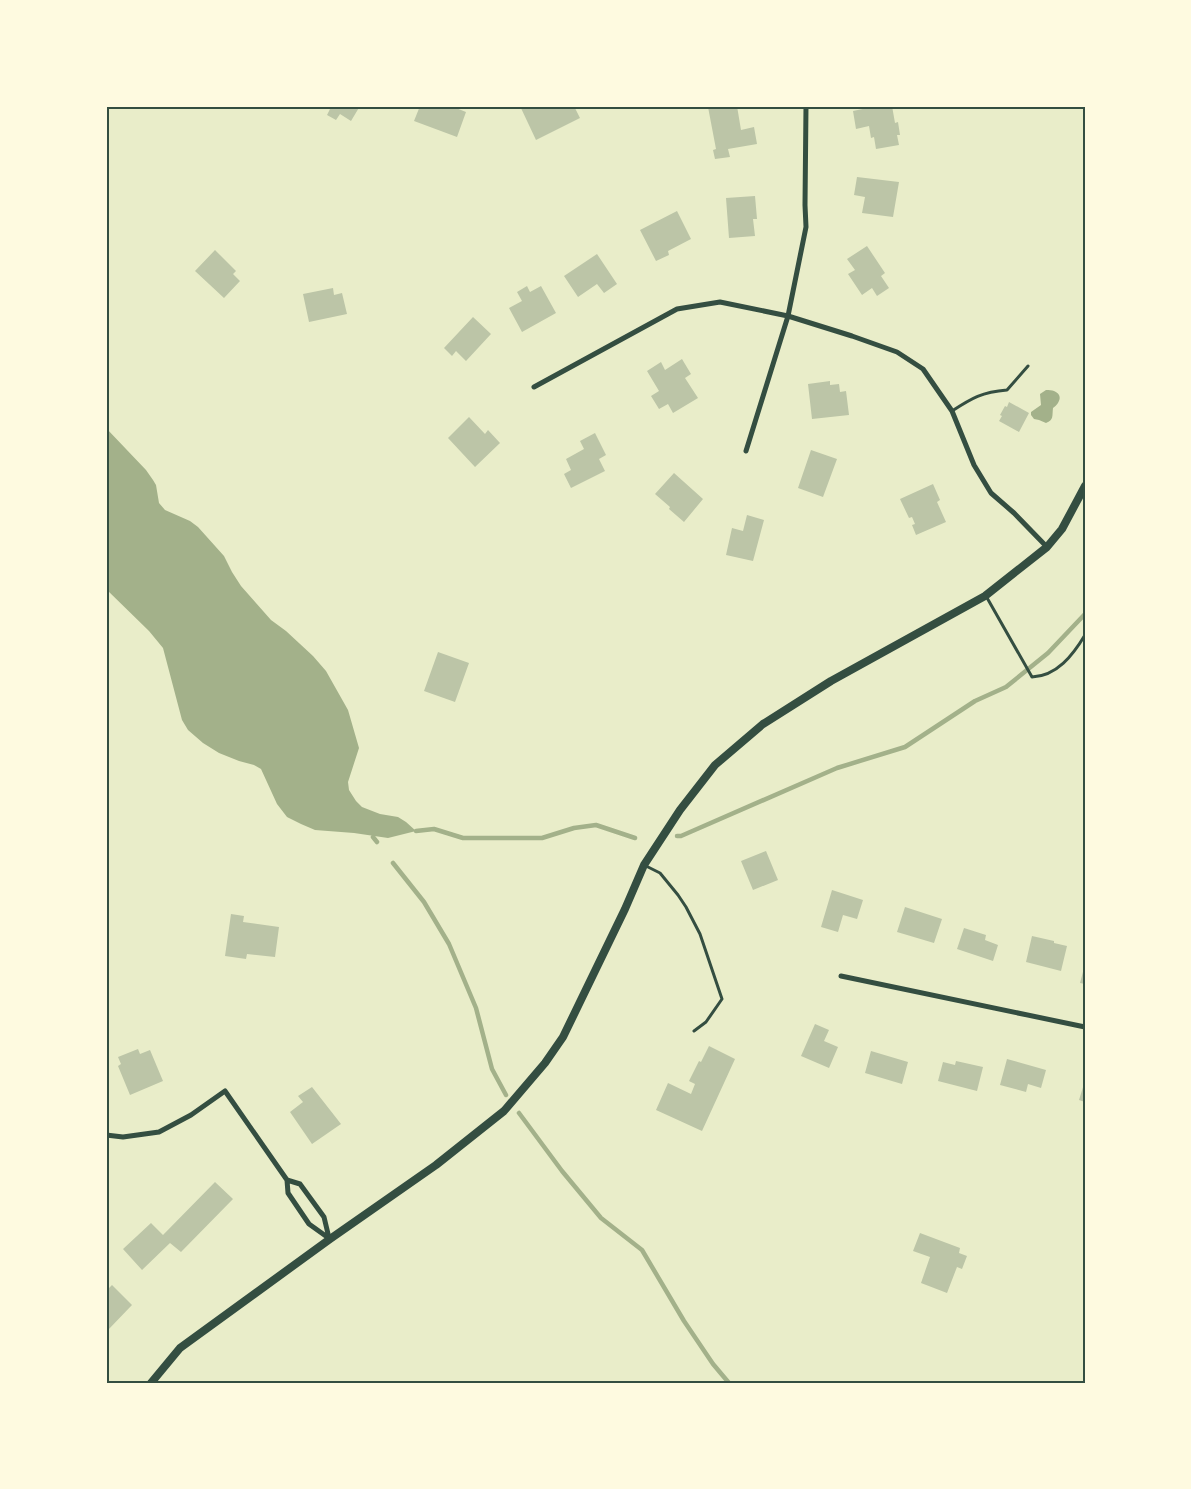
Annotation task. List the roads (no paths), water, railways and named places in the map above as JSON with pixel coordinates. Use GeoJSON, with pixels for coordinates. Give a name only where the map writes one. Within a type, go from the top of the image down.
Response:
{"type":"FeatureCollection","features":[{"type":"Feature","properties":{"kind":"street"},"geometry":{"type":"LineString","coordinates":[[746,451],[788,316],[806,226],[806,106]]}},
{"type":"Feature","properties":{"kind":"street"},"geometry":{"type":"LineString","coordinates":[[534,387],[677,310],[720,302],[788,316],[896,352],[923,369],[952,411],[974,465],[991,493],[1014,513],[1047,547]]}},
{"type":"Feature","properties":{"kind":"street"},"geometry":{"type":"LineString","coordinates":[[151,1383],[180,1348],[436,1165],[504,1110],[545,1063],[562,1036],[625,909],[644,865],[680,810],[716,765],[763,724],[831,681],[986,596],[1047,547],[1062,529],[1085,486]]}},
{"type":"Feature","properties":{"kind":"street"},"geometry":{"type":"LineString","coordinates":[[841,976],[1085,1027]]}},
{"type":"Feature","properties":{"kind":"street"},"geometry":{"type":"LineString","coordinates":[[106,1135],[123,1137],[160,1132],[191,1115],[225,1091],[288,1180],[288,1193],[309,1224],[330,1239]]}},
{"type":"Feature","properties":{"kind":"street"},"geometry":{"type":"LineString","coordinates":[[288,1180],[300,1184],[324,1217],[330,1239]]}},
{"type":"Feature","properties":{"kind":"lane"},"geometry":{"type":"LineString","coordinates":[[952,411],[976,396],[1006,390],[1028,366]]}},
{"type":"Feature","properties":{"kind":"lane"},"geometry":{"type":"LineString","coordinates":[[986,596],[1032,677],[1042,676],[1062,665],[1077,648],[1085,635]]}},
{"type":"Feature","properties":{"kind":"lane"},"geometry":{"type":"LineString","coordinates":[[644,865],[660,873],[686,907],[700,934],[722,999],[706,1022],[694,1031]]}},
{"type":"Feature","properties":{"kind":"waterway"},"geometry":{"type":"LineString","coordinates":[[677,836],[681,836],[837,768],[905,747],[975,701],[1006,687],[1048,653],[1085,614]]}},
{"type":"Feature","properties":{"kind":"waterway"},"geometry":{"type":"LineString","coordinates":[[416,831],[434,829],[463,838],[542,838],[574,828],[596,825],[635,838]]}},
{"type":"Feature","properties":{"kind":"waterway"},"geometry":{"type":"LineString","coordinates":[[373,837],[377,842]]}},
{"type":"Feature","properties":{"kind":"waterway"},"geometry":{"type":"LineString","coordinates":[[393,863],[424,902],[449,944],[476,1008],[492,1069],[506,1095]]}},
{"type":"Feature","properties":{"kind":"waterway"},"geometry":{"type":"LineString","coordinates":[[519,1113],[562,1171],[601,1218],[642,1250],[684,1321],[713,1364],[729,1383]]}}]}
